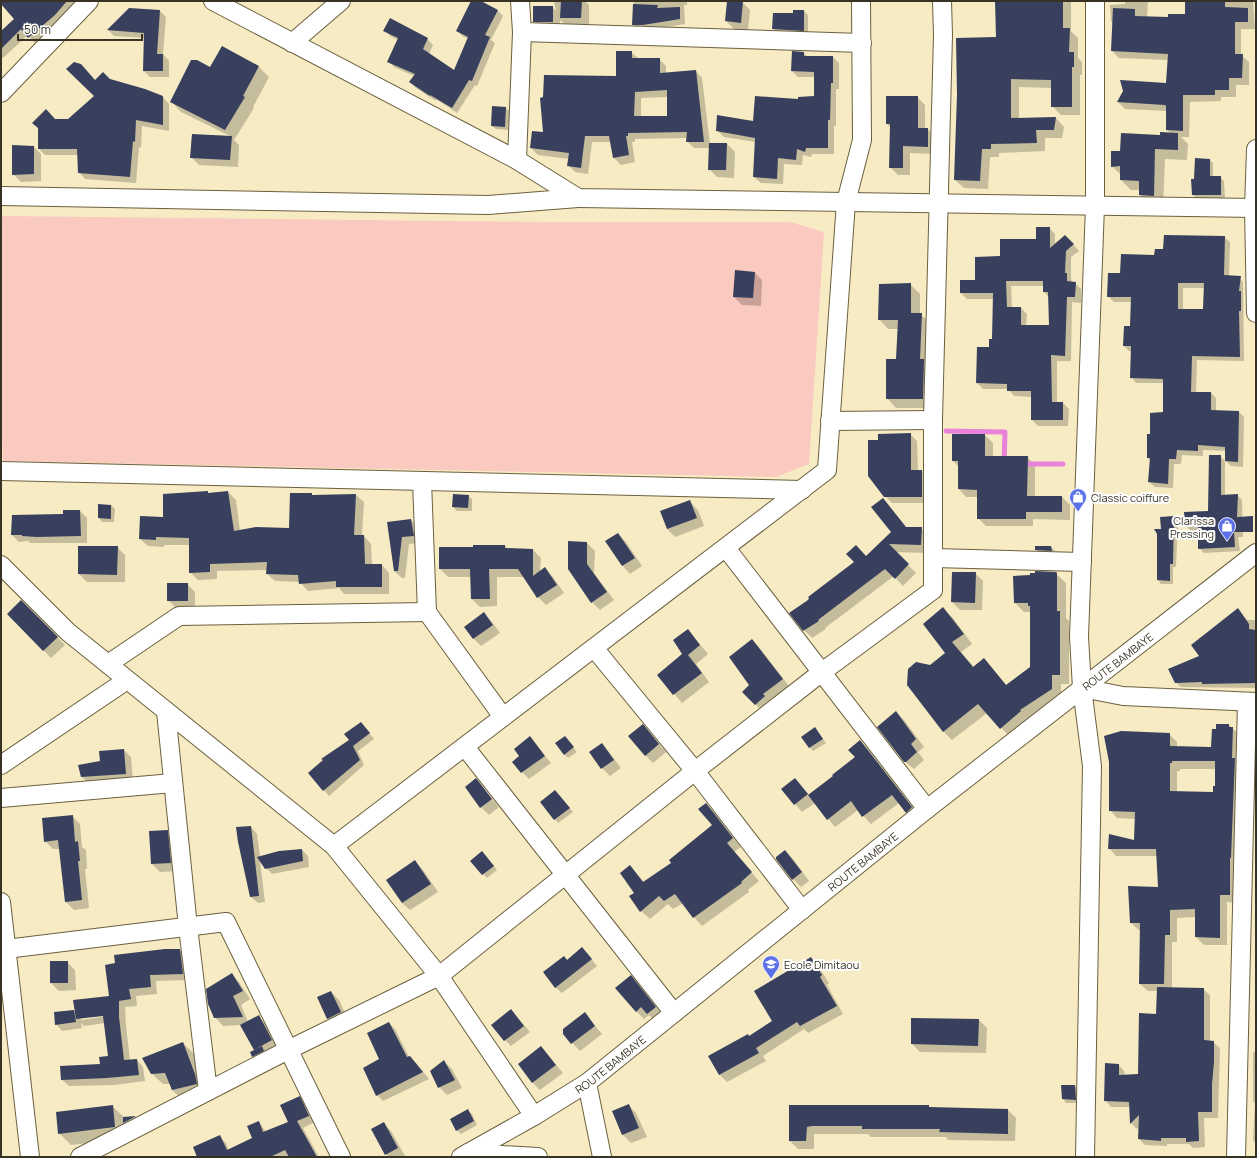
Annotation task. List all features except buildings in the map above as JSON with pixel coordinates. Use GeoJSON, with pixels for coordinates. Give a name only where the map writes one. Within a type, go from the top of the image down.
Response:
{"type":"FeatureCollection","features":[{"type":"Feature","properties":{"kind":"street"},"geometry":{"type":"LineString","coordinates":[[1,93],[89,1]]}},
{"type":"Feature","properties":{"kind":"street"},"geometry":{"type":"LineString","coordinates":[[213,1],[292,44],[517,160],[578,198]]}},
{"type":"Feature","properties":{"kind":"street"},"geometry":{"type":"LineString","coordinates":[[292,44],[341,1]]}},
{"type":"Feature","properties":{"kind":"street"},"geometry":{"type":"LineString","coordinates":[[517,160],[522,32],[520,1]]}},
{"type":"Feature","properties":{"kind":"street"},"geometry":{"type":"LineString","coordinates":[[334,846],[828,470],[830,421],[846,202],[862,140],[862,1]]}},
{"type":"Feature","properties":{"kind":"street"},"geometry":{"type":"LineString","coordinates":[[80,1157],[288,1050],[439,976],[695,771],[822,672],[933,590],[933,420],[944,36],[942,1]]}},
{"type":"Feature","properties":{"kind":"street"},"geometry":{"type":"LineString","coordinates":[[1085,1157],[1092,766],[1082,688],[1080,637],[1095,206],[1095,1]]}},
{"type":"Feature","properties":{"kind":"street"},"geometry":{"type":"LineString","coordinates":[[522,32],[862,43]]}},
{"type":"Feature","properties":{"kind":"street"},"geometry":{"type":"LineString","coordinates":[[1256,149],[1256,313]]}},
{"type":"Feature","properties":{"kind":"street"},"geometry":{"type":"LineString","coordinates":[[1,196],[488,205],[578,198],[1255,208]]}},
{"type":"Feature","properties":{"kind":"street"},"geometry":{"type":"LineString","coordinates":[[830,421],[933,420]]}},
{"type":"Feature","properties":{"kind":"street"},"geometry":{"type":"LineString","coordinates":[[1,471],[802,490]]}},
{"type":"Feature","properties":{"kind":"street"},"geometry":{"type":"LineString","coordinates":[[422,481],[427,612],[503,717]]}},
{"type":"Feature","properties":{"kind":"street"},"geometry":{"type":"LineString","coordinates":[[726,548],[927,809]]}},
{"type":"Feature","properties":{"kind":"street","name":"ROUTE BAMBAYE"},"geometry":{"type":"LineString","coordinates":[[467,1156],[587,1083],[927,809],[1256,553]]}},
{"type":"Feature","properties":{"kind":"street"},"geometry":{"type":"LineString","coordinates":[[934,558],[1082,562]]}},
{"type":"Feature","properties":{"kind":"street"},"geometry":{"type":"LineString","coordinates":[[1,565],[68,632],[334,846],[439,976],[534,1116]]}},
{"type":"Feature","properties":{"kind":"street"},"geometry":{"type":"LineString","coordinates":[[108,664],[179,616],[427,612]]}},
{"type":"Feature","properties":{"kind":"street"},"geometry":{"type":"LineString","coordinates":[[594,648],[695,771],[802,910]]}},
{"type":"Feature","properties":{"kind":"street"},"geometry":{"type":"LineString","coordinates":[[1,765],[127,680]]}},
{"type":"Feature","properties":{"kind":"street"},"geometry":{"type":"LineString","coordinates":[[1082,688],[1123,696],[1252,702],[1236,1157]]}},
{"type":"Feature","properties":{"kind":"street"},"geometry":{"type":"LineString","coordinates":[[166,711],[188,927],[208,1091]]}},
{"type":"Feature","properties":{"kind":"street"},"geometry":{"type":"LineString","coordinates":[[465,747],[674,1013]]}},
{"type":"Feature","properties":{"kind":"street"},"geometry":{"type":"LineString","coordinates":[[1,798],[173,783]]}},
{"type":"Feature","properties":{"kind":"street"},"geometry":{"type":"LineString","coordinates":[[1,902],[30,1157]]}},
{"type":"Feature","properties":{"kind":"street"},"geometry":{"type":"LineString","coordinates":[[6,949],[226,922],[341,1157]]}},
{"type":"Feature","properties":{"kind":"street"},"geometry":{"type":"LineString","coordinates":[[587,1083],[602,1157]]}},
{"type":"Feature","properties":{"kind":"street"},"geometry":{"type":"LineString","coordinates":[[467,1156],[538,1157]]}},
{"type":"Feature","properties":{"kind":"shaded area"},"geometry":{"type":"Polygon","coordinates":[[[1,216],[543,222],[790,222],[824,232],[809,464],[776,477],[3,461],[1,412],[1,216]]]}},
{"type":"Feature","properties":{"kind":"waterway"},"geometry":{"type":"LineString","coordinates":[[946,431],[1005,432],[1004,463]]}},
{"type":"Feature","properties":{"kind":"waterway"},"geometry":{"type":"LineString","coordinates":[[1028,464],[1063,464]]}},
{"type":"Feature","properties":{"kind":"place","name":"Classic coiffure"},"geometry":{"type":"Point","coordinates":[1078,512]}},
{"type":"Feature","properties":{"kind":"place","name":"Clarissa Pressing"},"geometry":{"type":"Point","coordinates":[1227,541]}},
{"type":"Feature","properties":{"kind":"place","name":"Ecole Dimitaou"},"geometry":{"type":"Point","coordinates":[771,979]}}]}
